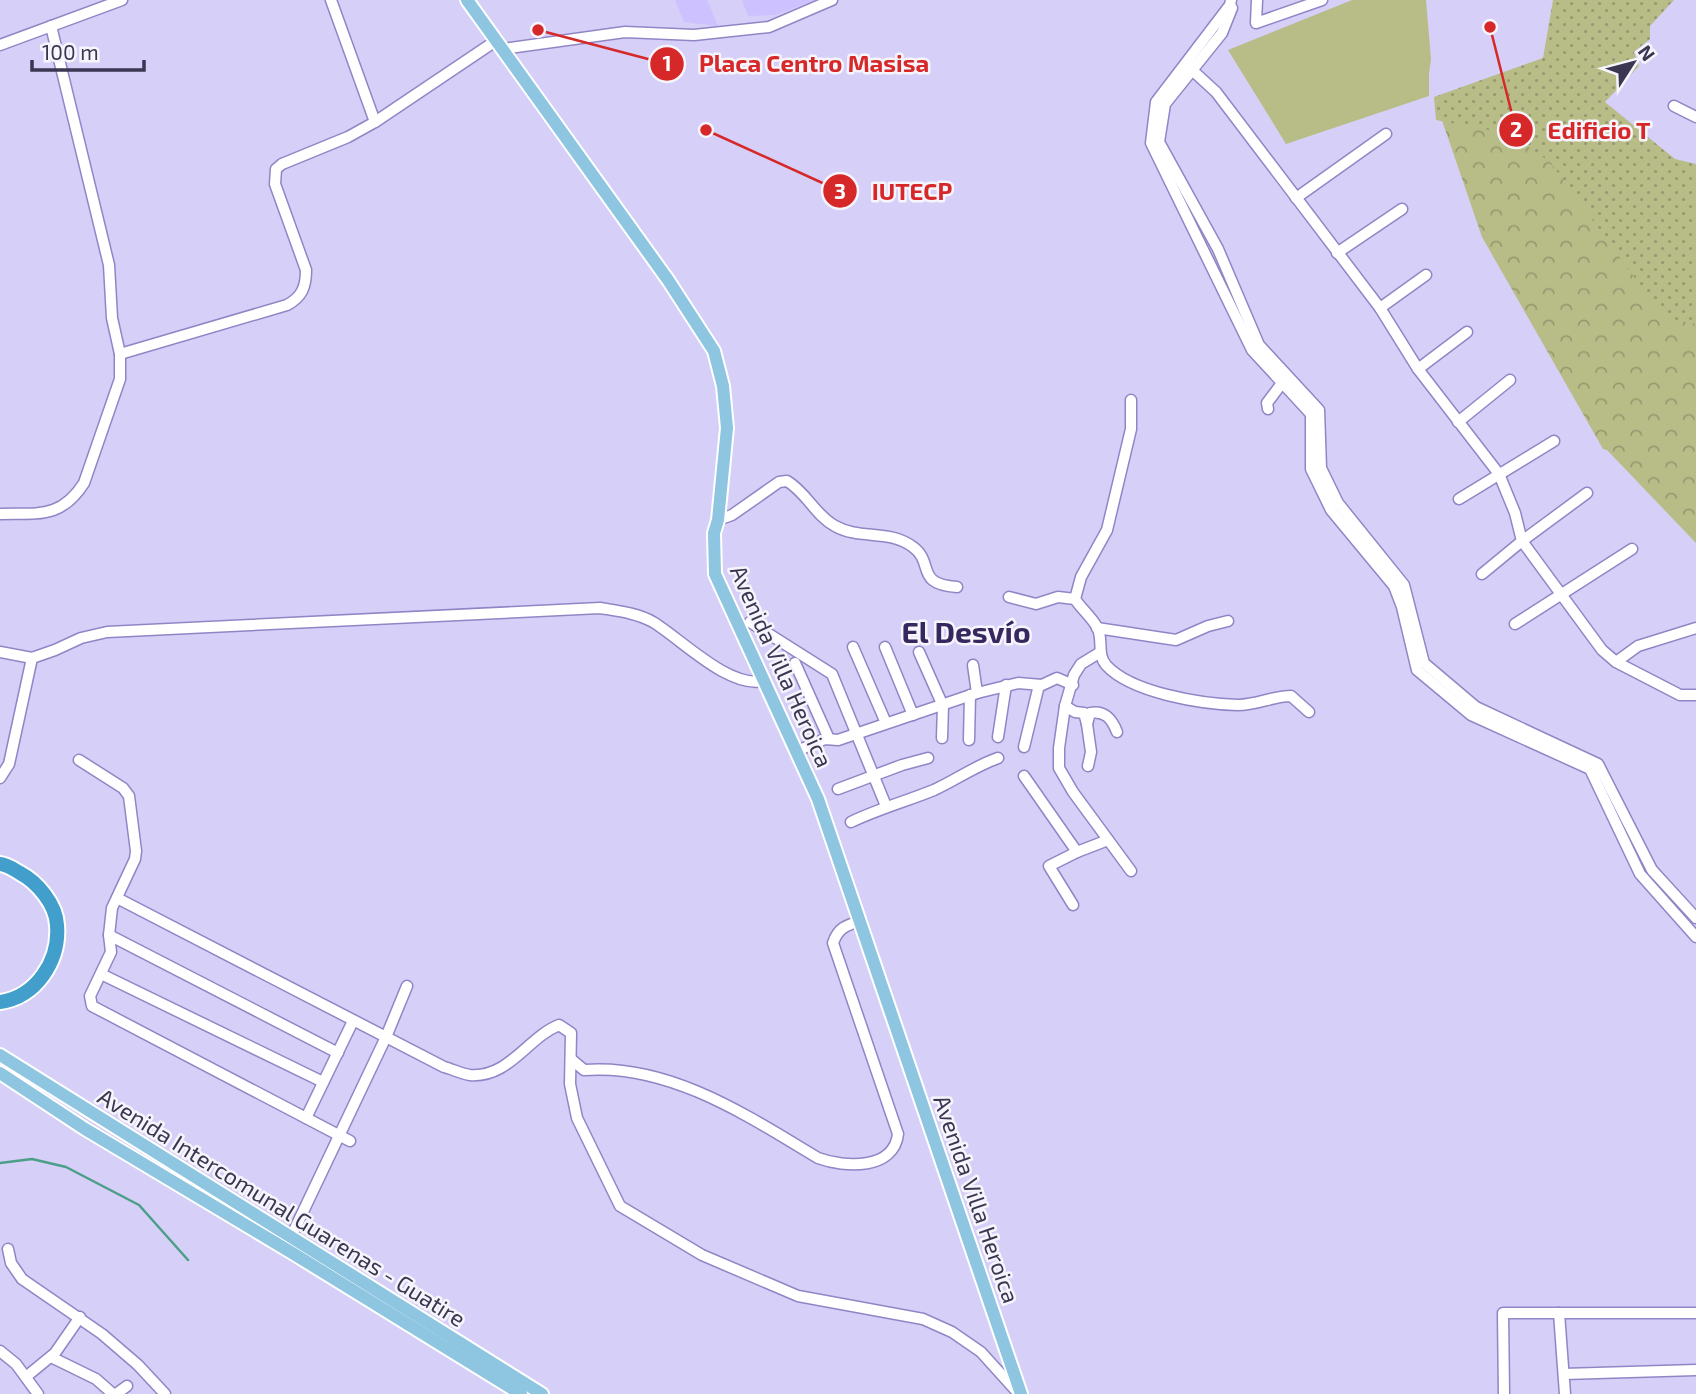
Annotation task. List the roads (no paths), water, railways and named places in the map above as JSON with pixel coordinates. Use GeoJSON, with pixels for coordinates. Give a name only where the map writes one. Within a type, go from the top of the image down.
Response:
{"type":"FeatureCollection","features":[{"type":"Feature","properties":{"kind":"highway"},"geometry":{"type":"LineString","coordinates":[[0,864],[31,878],[47,898],[57,924],[53,952],[44,976],[26,993],[0,1002]]}},
{"type":"Feature","properties":{"kind":"main road","name":"Avenida Villa Heroica"},"geometry":{"type":"LineString","coordinates":[[467,0],[668,280],[714,351],[723,386],[727,428],[718,520],[714,533],[715,573],[818,799],[1020,1394]]}},
{"type":"Feature","properties":{"kind":"main road","name":"Avenida Intercomunal Guarenas - Guatire"},"geometry":{"type":"LineString","coordinates":[[0,1055],[542,1394]]}},
{"type":"Feature","properties":{"kind":"main road","name":"Avenida Intercomunal Guarenas - Guatire"},"geometry":{"type":"LineString","coordinates":[[0,1073],[85,1129],[522,1394]]}},
{"type":"Feature","properties":{"kind":"street"},"geometry":{"type":"LineString","coordinates":[[0,46],[122,0]]}},
{"type":"Feature","properties":{"kind":"street"},"geometry":{"type":"LineString","coordinates":[[331,0],[375,122]]}},
{"type":"Feature","properties":{"kind":"street"},"geometry":{"type":"LineString","coordinates":[[120,354],[287,305],[298,299],[306,282],[306,270],[275,184],[276,169],[375,122],[500,44],[625,33],[694,35],[769,27],[832,0]]}},
{"type":"Feature","properties":{"kind":"street"},"geometry":{"type":"LineString","coordinates":[[1232,0],[1222,33],[1165,104],[1159,142],[1218,249],[1259,345],[1319,410],[1321,468],[1338,503],[1404,585],[1424,663],[1476,707],[1598,764],[1652,870],[1696,918]]}},
{"type":"Feature","properties":{"kind":"street"},"geometry":{"type":"LineString","coordinates":[[1232,0],[1156,102],[1151,143],[1252,350],[1311,414],[1311,469],[1331,510],[1394,586],[1402,607],[1417,670],[1471,715],[1590,769],[1640,874],[1696,937]]}},
{"type":"Feature","properties":{"kind":"street"},"geometry":{"type":"LineString","coordinates":[[1257,0],[1256,23],[1322,0]]}},
{"type":"Feature","properties":{"kind":"street"},"geometry":{"type":"LineString","coordinates":[[0,514],[56,510],[77,494],[84,483],[120,379],[120,354],[112,318],[109,265],[51,26]]}},
{"type":"Feature","properties":{"kind":"street"},"geometry":{"type":"LineString","coordinates":[[1192,70],[1216,92],[1380,308],[1418,369],[1499,474],[1515,513],[1522,541],[1602,650],[1616,662],[1680,695],[1696,695]]}},
{"type":"Feature","properties":{"kind":"street"},"geometry":{"type":"LineString","coordinates":[[1674,106],[1696,117]]}},
{"type":"Feature","properties":{"kind":"street"},"geometry":{"type":"LineString","coordinates":[[1296,198],[1386,134]]}},
{"type":"Feature","properties":{"kind":"street"},"geometry":{"type":"LineString","coordinates":[[1337,253],[1402,209]]}},
{"type":"Feature","properties":{"kind":"street"},"geometry":{"type":"LineString","coordinates":[[1380,308],[1426,275]]}},
{"type":"Feature","properties":{"kind":"street"},"geometry":{"type":"LineString","coordinates":[[1418,369],[1467,332]]}},
{"type":"Feature","properties":{"kind":"street"},"geometry":{"type":"LineString","coordinates":[[1458,422],[1510,380]]}},
{"type":"Feature","properties":{"kind":"street"},"geometry":{"type":"LineString","coordinates":[[1268,409],[1267,403],[1282,383]]}},
{"type":"Feature","properties":{"kind":"street"},"geometry":{"type":"LineString","coordinates":[[1075,599],[1081,577],[1107,530],[1130,429],[1131,400]]}},
{"type":"Feature","properties":{"kind":"street"},"geometry":{"type":"LineString","coordinates":[[1459,499],[1554,441]]}},
{"type":"Feature","properties":{"kind":"street"},"geometry":{"type":"LineString","coordinates":[[718,520],[732,515],[779,482],[787,481],[821,516],[836,527],[867,536],[887,535],[898,538],[917,550],[931,579],[936,583],[957,587]]}},
{"type":"Feature","properties":{"kind":"street"},"geometry":{"type":"LineString","coordinates":[[1482,574],[1587,493]]}},
{"type":"Feature","properties":{"kind":"street"},"geometry":{"type":"LineString","coordinates":[[1515,624],[1632,549]]}},
{"type":"Feature","properties":{"kind":"street"},"geometry":{"type":"LineString","coordinates":[[1009,597],[1036,604],[1058,597],[1075,599],[1097,628],[1100,653],[1108,666],[1119,676],[1153,691],[1239,705],[1292,696],[1309,712]]}},
{"type":"Feature","properties":{"kind":"street"},"geometry":{"type":"LineString","coordinates":[[0,653],[32,657],[81,638],[107,632],[600,608],[628,612],[652,622],[698,657],[737,677],[763,681]]}},
{"type":"Feature","properties":{"kind":"street"},"geometry":{"type":"LineString","coordinates":[[1097,628],[1176,640],[1208,626],[1228,621]]}},
{"type":"Feature","properties":{"kind":"street"},"geometry":{"type":"LineString","coordinates":[[750,622],[832,674],[886,806]]}},
{"type":"Feature","properties":{"kind":"street"},"geometry":{"type":"LineString","coordinates":[[1616,662],[1638,646],[1696,628]]}},
{"type":"Feature","properties":{"kind":"street"},"geometry":{"type":"LineString","coordinates":[[853,647],[886,723]]}},
{"type":"Feature","properties":{"kind":"street"},"geometry":{"type":"LineString","coordinates":[[885,647],[913,715]]}},
{"type":"Feature","properties":{"kind":"street"},"geometry":{"type":"LineString","coordinates":[[919,652],[943,706],[942,738]]}},
{"type":"Feature","properties":{"kind":"street"},"geometry":{"type":"LineString","coordinates":[[1100,653],[1081,664],[1074,675],[1065,706],[1059,768],[1131,871]]}},
{"type":"Feature","properties":{"kind":"street"},"geometry":{"type":"LineString","coordinates":[[0,778],[9,764],[32,657]]}},
{"type":"Feature","properties":{"kind":"street"},"geometry":{"type":"LineString","coordinates":[[795,663],[829,739]]}},
{"type":"Feature","properties":{"kind":"street"},"geometry":{"type":"LineString","coordinates":[[969,740],[973,665]]}},
{"type":"Feature","properties":{"kind":"street"},"geometry":{"type":"LineString","coordinates":[[797,751],[1018,682],[1039,685],[1058,678],[1073,685]]}},
{"type":"Feature","properties":{"kind":"street"},"geometry":{"type":"LineString","coordinates":[[998,737],[1006,685]]}},
{"type":"Feature","properties":{"kind":"street"},"geometry":{"type":"LineString","coordinates":[[1024,747],[1039,685]]}},
{"type":"Feature","properties":{"kind":"street"},"geometry":{"type":"LineString","coordinates":[[1065,706],[1074,712],[1084,713],[1091,752],[1088,766]]}},
{"type":"Feature","properties":{"kind":"street"},"geometry":{"type":"LineString","coordinates":[[1087,724],[1090,713],[1102,713],[1111,720],[1117,732]]}},
{"type":"Feature","properties":{"kind":"street"},"geometry":{"type":"LineString","coordinates":[[838,789],[928,758]]}},
{"type":"Feature","properties":{"kind":"street"},"geometry":{"type":"LineString","coordinates":[[851,822],[935,789],[998,758]]}},
{"type":"Feature","properties":{"kind":"street"},"geometry":{"type":"LineString","coordinates":[[79,760],[123,789],[129,796],[136,851],[130,872],[112,908],[109,935],[111,952],[90,996],[92,1006],[350,1141]]}},
{"type":"Feature","properties":{"kind":"street"},"geometry":{"type":"LineString","coordinates":[[1024,776],[1077,852]]}},
{"type":"Feature","properties":{"kind":"street"},"geometry":{"type":"LineString","coordinates":[[1073,905],[1049,866],[1108,840]]}},
{"type":"Feature","properties":{"kind":"street"},"geometry":{"type":"LineString","coordinates":[[117,898],[354,1021],[444,1066],[469,1075],[492,1073],[515,1058],[547,1030],[559,1025],[571,1033],[570,1084],[577,1118],[620,1206],[702,1255],[798,1296],[923,1318],[981,1352],[1020,1394]]}},
{"type":"Feature","properties":{"kind":"street"},"geometry":{"type":"LineString","coordinates":[[571,1059],[584,1070],[603,1069],[637,1074],[700,1094],[831,1163],[845,1166],[878,1160],[890,1154],[897,1144],[898,1133],[833,943],[836,933],[844,926],[861,921]]}},
{"type":"Feature","properties":{"kind":"street"},"geometry":{"type":"LineString","coordinates":[[109,935],[338,1053]]}},
{"type":"Feature","properties":{"kind":"street"},"geometry":{"type":"LineString","coordinates":[[101,974],[323,1082]]}},
{"type":"Feature","properties":{"kind":"street"},"geometry":{"type":"LineString","coordinates":[[291,1237],[386,1037],[407,986]]}},
{"type":"Feature","properties":{"kind":"street"},"geometry":{"type":"LineString","coordinates":[[306,1118],[354,1021]]}},
{"type":"Feature","properties":{"kind":"street"},"geometry":{"type":"LineString","coordinates":[[9,1249],[11,1263],[22,1279],[80,1317],[126,1354],[165,1394]]}},
{"type":"Feature","properties":{"kind":"street"},"geometry":{"type":"LineString","coordinates":[[1504,1394],[1503,1313],[1696,1313]]}},
{"type":"Feature","properties":{"kind":"street"},"geometry":{"type":"LineString","coordinates":[[1559,1313],[1564,1394]]}},
{"type":"Feature","properties":{"kind":"street"},"geometry":{"type":"LineString","coordinates":[[27,1376],[51,1357],[80,1317]]}},
{"type":"Feature","properties":{"kind":"street"},"geometry":{"type":"LineString","coordinates":[[0,1351],[27,1376],[38,1394]]}},
{"type":"Feature","properties":{"kind":"street"},"geometry":{"type":"LineString","coordinates":[[51,1357],[96,1379],[114,1394],[127,1386]]}},
{"type":"Feature","properties":{"kind":"street"},"geometry":{"type":"LineString","coordinates":[[1564,1374],[1696,1370]]}},
{"type":"Feature","properties":{"kind":"waterway"},"geometry":{"type":"LineString","coordinates":[[0,1163],[32,1159],[66,1167],[139,1205],[188,1260]]}},
{"type":"Feature","properties":{"kind":"place","name":"Edificio T"},"geometry":{"type":"Point","coordinates":[1490,27]}},
{"type":"Feature","properties":{"kind":"place","name":"Placa Centro Masisa"},"geometry":{"type":"Point","coordinates":[538,30]}},
{"type":"Feature","properties":{"kind":"place","name":"IUTECP"},"geometry":{"type":"Point","coordinates":[706,130]}},
{"type":"Feature","properties":{"kind":"district","name":"El Desvío"},"geometry":{"type":"Point","coordinates":[966,631]}}]}
